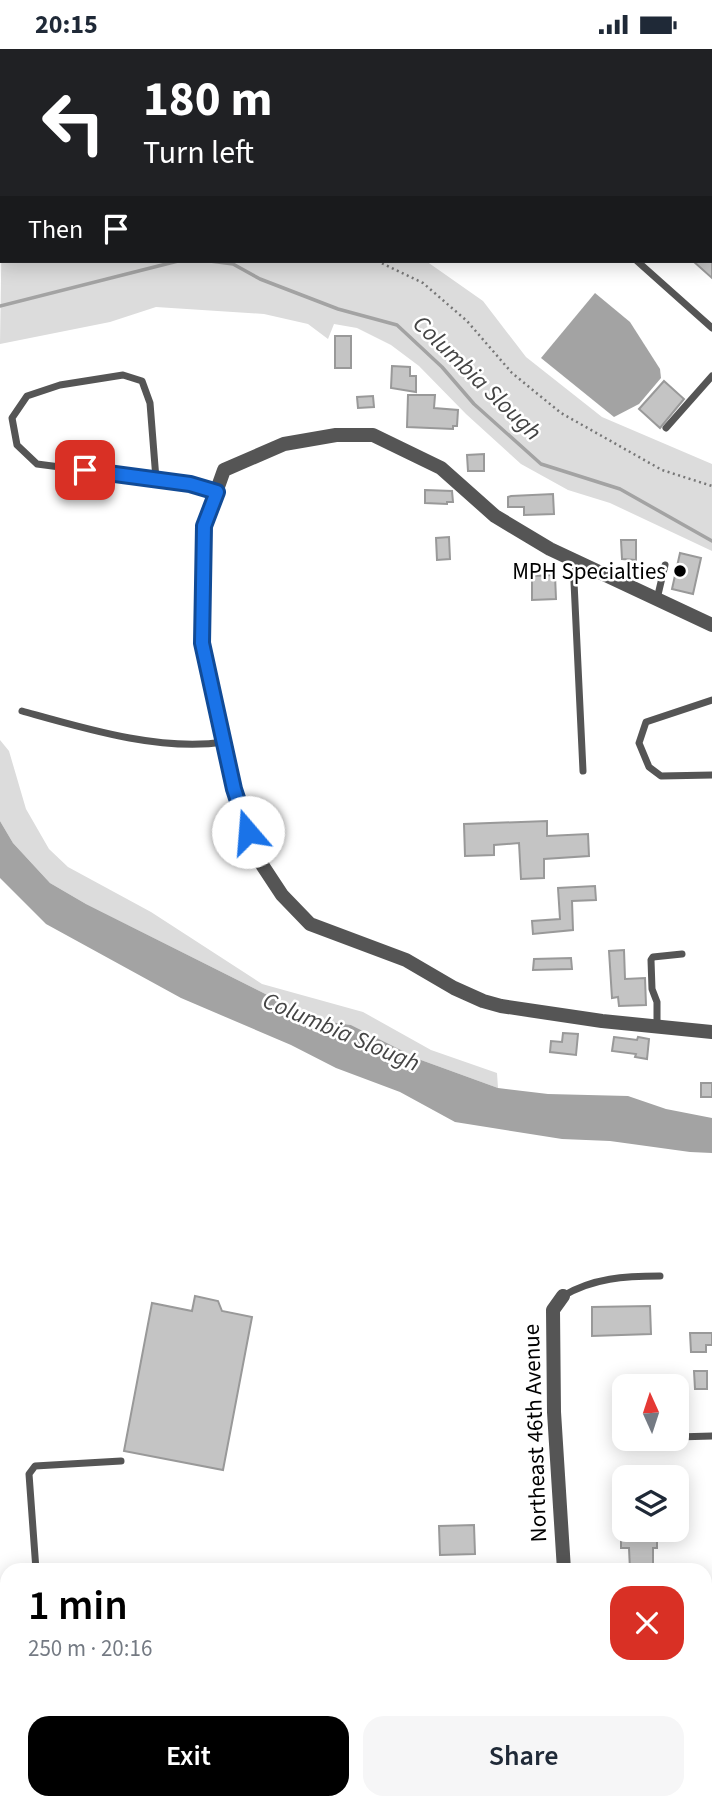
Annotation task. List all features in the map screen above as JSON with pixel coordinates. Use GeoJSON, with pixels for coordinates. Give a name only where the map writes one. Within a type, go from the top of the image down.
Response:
{"type":"FeatureCollection","features":[{"type":"Feature","properties":{"kind":"street"},"geometry":{"type":"LineString","coordinates":[[712,625],[573,561],[495,516],[440,468],[373,435],[327,437],[284,444],[224,470],[204,526],[202,643],[234,789],[255,853],[282,895],[310,924],[406,960],[454,988],[501,1006],[602,1021],[712,1032]]}},
{"type":"Feature","properties":{"kind":"street","name":"Northeast 46th Avenue"},"geometry":{"type":"LineString","coordinates":[[562,1296],[553,1310],[553,1365],[564,1563]]}},
{"type":"Feature","properties":{"kind":"lane"},"geometry":{"type":"LineString","coordinates":[[639,263],[712,328]]}},
{"type":"Feature","properties":{"kind":"lane"},"geometry":{"type":"LineString","coordinates":[[156,479],[150,403],[142,381],[123,375],[60,385],[27,396],[12,418],[17,445],[37,464],[190,484],[217,492]]}},
{"type":"Feature","properties":{"kind":"lane"},"geometry":{"type":"LineString","coordinates":[[666,428],[712,376]]}},
{"type":"Feature","properties":{"kind":"lane"},"geometry":{"type":"LineString","coordinates":[[573,561],[583,771]]}},
{"type":"Feature","properties":{"kind":"lane"},"geometry":{"type":"LineString","coordinates":[[657,600],[665,565]]}},
{"type":"Feature","properties":{"kind":"lane"},"geometry":{"type":"LineString","coordinates":[[712,701],[646,722],[639,743],[649,767],[662,776],[712,775]]}},
{"type":"Feature","properties":{"kind":"lane"},"geometry":{"type":"LineString","coordinates":[[22,711],[88,729],[144,740],[208,745],[225,742]]}},
{"type":"Feature","properties":{"kind":"lane"},"geometry":{"type":"LineString","coordinates":[[657,1026],[657,1002],[652,989],[651,960],[653,957],[682,954]]}},
{"type":"Feature","properties":{"kind":"lane"},"geometry":{"type":"LineString","coordinates":[[562,1296],[597,1281],[627,1276],[660,1276]]}},
{"type":"Feature","properties":{"kind":"lane"},"geometry":{"type":"LineString","coordinates":[[690,1437],[712,1436]]}},
{"type":"Feature","properties":{"kind":"lane"},"geometry":{"type":"LineString","coordinates":[[35,1563],[29,1474],[35,1466],[121,1461]]}},
{"type":"Feature","properties":{"kind":"path"},"geometry":{"type":"LineString","coordinates":[[381,263],[423,283],[467,321],[512,373],[561,413],[662,470],[712,486]]}},
{"type":"Feature","properties":{"kind":"shaded area"},"geometry":{"type":"Polygon","coordinates":[[[1,263],[429,263],[483,301],[526,357],[602,417],[712,464],[712,551],[610,503],[568,490],[521,464],[419,366],[391,345],[357,328],[334,324],[328,339],[308,324],[264,314],[156,307],[110,322],[0,344],[1,263]]]}},
{"type":"Feature","properties":{"kind":"shaded area"},"geometry":{"type":"Polygon","coordinates":[[[0,740],[9,751],[26,809],[49,849],[68,867],[151,912],[262,984],[363,1012],[431,1050],[497,1073],[498,1088],[421,1060],[351,1025],[317,1020],[86,904],[50,883],[13,843],[0,821],[0,740]]]}},
{"type":"Feature","properties":{"kind":"water"},"geometry":{"type":"Polygon","coordinates":[[[595,293],[630,322],[660,369],[661,378],[639,404],[614,417],[541,358],[595,293]]]}},
{"type":"Feature","properties":{"kind":"water"},"geometry":{"type":"Polygon","coordinates":[[[0,821],[13,843],[50,883],[86,904],[317,1020],[351,1025],[421,1060],[498,1088],[548,1094],[628,1096],[666,1109],[712,1118],[712,1153],[610,1141],[562,1139],[455,1122],[400,1092],[336,1068],[291,1045],[181,998],[46,924],[0,878],[0,821]]]}},
{"type":"Feature","properties":{"kind":"building"},"geometry":{"type":"Polygon","coordinates":[[[695,263],[712,263],[712,278],[695,263]]]}},
{"type":"Feature","properties":{"kind":"building"},"geometry":{"type":"Polygon","coordinates":[[[335,336],[351,336],[351,368],[335,368],[335,336]]]}},
{"type":"Feature","properties":{"kind":"building"},"geometry":{"type":"Polygon","coordinates":[[[392,366],[410,367],[410,376],[416,376],[416,392],[391,388],[392,366]]]}},
{"type":"Feature","properties":{"kind":"building"},"geometry":{"type":"Polygon","coordinates":[[[664,381],[684,399],[660,428],[639,409],[664,381]]]}},
{"type":"Feature","properties":{"kind":"building"},"geometry":{"type":"Polygon","coordinates":[[[408,395],[435,395],[434,408],[458,410],[457,426],[453,426],[453,429],[407,427],[408,395]]]}},
{"type":"Feature","properties":{"kind":"building"},"geometry":{"type":"Polygon","coordinates":[[[373,396],[374,407],[358,408],[357,397],[373,396]]]}},
{"type":"Feature","properties":{"kind":"building"},"geometry":{"type":"Polygon","coordinates":[[[484,454],[484,471],[468,471],[467,455],[484,454]]]}},
{"type":"Feature","properties":{"kind":"building"},"geometry":{"type":"Polygon","coordinates":[[[425,490],[452,491],[453,502],[425,503],[425,490]]]}},
{"type":"Feature","properties":{"kind":"building"},"geometry":{"type":"Polygon","coordinates":[[[553,494],[554,514],[524,515],[524,507],[508,507],[508,497],[511,496],[553,494]]]}},
{"type":"Feature","properties":{"kind":"building"},"geometry":{"type":"Polygon","coordinates":[[[449,537],[450,559],[437,560],[436,538],[449,537]]]}},
{"type":"Feature","properties":{"kind":"building"},"geometry":{"type":"Polygon","coordinates":[[[621,540],[636,540],[636,560],[622,559],[621,540]]]}},
{"type":"Feature","properties":{"kind":"building"},"geometry":{"type":"Polygon","coordinates":[[[680,553],[701,558],[693,594],[672,589],[680,553]]]}},
{"type":"Feature","properties":{"kind":"building"},"geometry":{"type":"Polygon","coordinates":[[[555,575],[556,599],[532,600],[532,576],[555,575]]]}},
{"type":"Feature","properties":{"kind":"building"},"geometry":{"type":"Polygon","coordinates":[[[547,821],[547,836],[588,834],[589,856],[544,859],[544,878],[521,879],[519,843],[494,845],[494,855],[465,856],[464,824],[547,821]]]}},
{"type":"Feature","properties":{"kind":"building"},"geometry":{"type":"Polygon","coordinates":[[[595,886],[596,900],[572,901],[573,930],[533,934],[532,921],[560,919],[558,888],[595,886]]]}},
{"type":"Feature","properties":{"kind":"building"},"geometry":{"type":"Polygon","coordinates":[[[624,950],[625,979],[645,978],[646,1005],[619,1006],[618,997],[612,998],[609,951],[624,950]]]}},
{"type":"Feature","properties":{"kind":"building"},"geometry":{"type":"Polygon","coordinates":[[[571,958],[572,969],[533,970],[534,959],[571,958]]]}},
{"type":"Feature","properties":{"kind":"building"},"geometry":{"type":"Polygon","coordinates":[[[563,1033],[578,1034],[576,1055],[550,1052],[551,1041],[562,1042],[563,1033]]]}},
{"type":"Feature","properties":{"kind":"building"},"geometry":{"type":"Polygon","coordinates":[[[614,1037],[649,1039],[647,1059],[635,1057],[636,1054],[612,1051],[614,1037]]]}},
{"type":"Feature","properties":{"kind":"building"},"geometry":{"type":"Polygon","coordinates":[[[701,1083],[712,1083],[712,1097],[701,1097],[701,1083]]]}},
{"type":"Feature","properties":{"kind":"building"},"geometry":{"type":"Polygon","coordinates":[[[195,1296],[218,1301],[222,1311],[252,1317],[223,1470],[124,1451],[152,1303],[192,1311],[195,1296]]]}},
{"type":"Feature","properties":{"kind":"building"},"geometry":{"type":"Polygon","coordinates":[[[650,1306],[651,1334],[592,1336],[592,1307],[650,1306]]]}},
{"type":"Feature","properties":{"kind":"building"},"geometry":{"type":"Polygon","coordinates":[[[690,1333],[712,1333],[712,1345],[706,1345],[706,1352],[691,1352],[690,1333]]]}},
{"type":"Feature","properties":{"kind":"building"},"geometry":{"type":"Polygon","coordinates":[[[694,1371],[707,1371],[707,1389],[695,1389],[694,1371]]]}},
{"type":"Feature","properties":{"kind":"building"},"geometry":{"type":"Polygon","coordinates":[[[474,1525],[475,1554],[440,1555],[439,1526],[474,1525]]]}},
{"type":"Feature","properties":{"kind":"building"},"geometry":{"type":"Polygon","coordinates":[[[621,1542],[657,1542],[657,1548],[653,1548],[653,1563],[630,1563],[629,1548],[621,1548],[621,1542]]]}},
{"type":"Feature","properties":{"kind":"waterway","name":"Columbia Slough"},"geometry":{"type":"LineString","coordinates":[[0,306],[170,263]]}},
{"type":"Feature","properties":{"kind":"waterway","name":"Columbia Slough"},"geometry":{"type":"LineString","coordinates":[[225,263],[338,309],[397,325],[442,367],[474,404],[541,464],[620,489],[712,541]]}},
{"type":"Feature","properties":{"kind":"place","name":"MPH Specialties"},"geometry":{"type":"Point","coordinates":[680,571]}},
{"type":"Feature","properties":{"kind":"route"},"geometry":{"type":"LineString","coordinates":[[85,470],[190,484],[217,492],[204,526],[202,643],[234,789],[248,832]]}}]}
